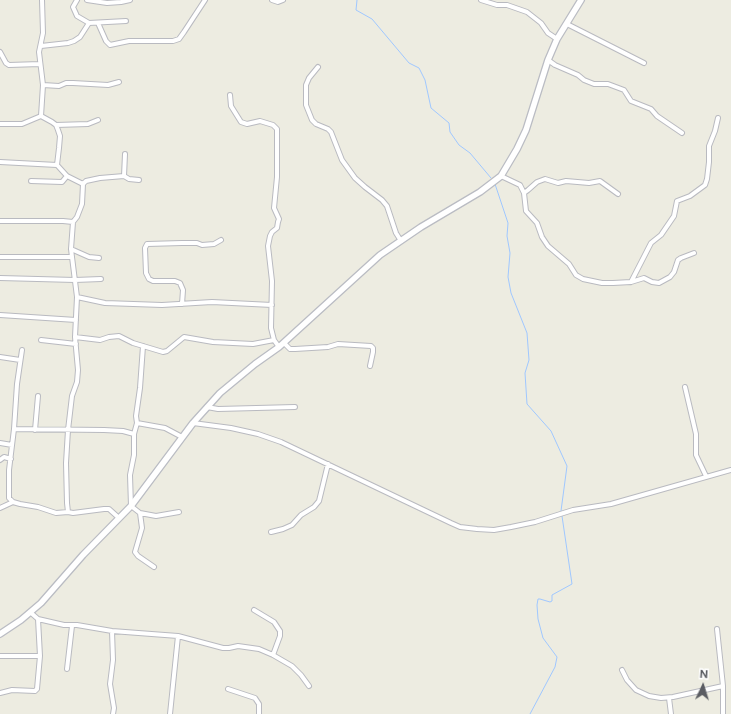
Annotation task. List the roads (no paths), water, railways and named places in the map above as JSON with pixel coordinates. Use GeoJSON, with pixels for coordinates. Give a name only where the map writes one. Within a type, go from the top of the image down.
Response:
{"type":"FeatureCollection","features":[{"type":"Feature","properties":{"kind":"street"},"geometry":{"type":"LineString","coordinates":[[41,116],[43,85],[39,52],[43,33],[42,0]]}},
{"type":"Feature","properties":{"kind":"street"},"geometry":{"type":"LineString","coordinates":[[77,0],[73,7],[77,16],[89,24],[126,21]]}},
{"type":"Feature","properties":{"kind":"street"},"geometry":{"type":"LineString","coordinates":[[87,0],[107,3],[130,0]]}},
{"type":"Feature","properties":{"kind":"street"},"geometry":{"type":"LineString","coordinates":[[98,23],[106,41],[110,45],[129,41],[173,41],[179,39],[204,0]]}},
{"type":"Feature","properties":{"kind":"street"},"geometry":{"type":"LineString","coordinates":[[272,0],[278,2],[283,0]]}},
{"type":"Feature","properties":{"kind":"street"},"geometry":{"type":"LineString","coordinates":[[480,0],[497,5],[507,5],[527,12],[541,23],[548,33],[557,39]]}},
{"type":"Feature","properties":{"kind":"street"},"geometry":{"type":"LineString","coordinates":[[507,0],[507,5]]}},
{"type":"Feature","properties":{"kind":"street"},"geometry":{"type":"LineString","coordinates":[[0,634],[30,612],[131,506],[193,423],[220,393],[255,364],[284,343],[360,272],[389,248],[480,192],[501,176],[518,149],[526,130],[548,60],[557,39],[581,0]]}},
{"type":"Feature","properties":{"kind":"street"},"geometry":{"type":"LineString","coordinates":[[41,46],[74,41],[80,37],[89,24]]}},
{"type":"Feature","properties":{"kind":"street"},"geometry":{"type":"LineString","coordinates":[[567,24],[644,63]]}},
{"type":"Feature","properties":{"kind":"street"},"geometry":{"type":"LineString","coordinates":[[0,52],[6,63],[9,65],[40,64]]}},
{"type":"Feature","properties":{"kind":"street"},"geometry":{"type":"LineString","coordinates":[[548,60],[594,84],[608,84],[624,90],[628,98],[651,109],[657,116],[682,134]]}},
{"type":"Feature","properties":{"kind":"street"},"geometry":{"type":"LineString","coordinates":[[318,67],[309,78],[306,85],[306,105],[312,120],[316,124],[328,129],[331,132],[342,160],[356,178],[387,206],[396,233],[401,241]]}},
{"type":"Feature","properties":{"kind":"street"},"geometry":{"type":"LineString","coordinates":[[43,85],[59,86],[66,83],[108,84],[119,82]]}},
{"type":"Feature","properties":{"kind":"street"},"geometry":{"type":"LineString","coordinates":[[230,95],[231,106],[241,122],[247,124],[265,122],[273,125],[277,129],[277,177],[274,208],[279,219],[276,228],[270,236],[268,246],[272,282],[270,322],[274,340],[279,347]]}},
{"type":"Feature","properties":{"kind":"street"},"geometry":{"type":"LineString","coordinates":[[0,124],[22,124],[41,116]]}},
{"type":"Feature","properties":{"kind":"street"},"geometry":{"type":"LineString","coordinates":[[41,116],[56,125],[88,124],[98,120]]}},
{"type":"Feature","properties":{"kind":"street"},"geometry":{"type":"LineString","coordinates":[[632,282],[651,243],[661,235],[674,216],[677,201],[690,196],[705,185],[710,162],[709,146],[718,118]]}},
{"type":"Feature","properties":{"kind":"street"},"geometry":{"type":"LineString","coordinates":[[56,125],[60,136],[57,166]]}},
{"type":"Feature","properties":{"kind":"street"},"geometry":{"type":"LineString","coordinates":[[124,176],[125,154]]}},
{"type":"Feature","properties":{"kind":"street"},"geometry":{"type":"LineString","coordinates":[[0,162],[57,166],[67,176],[83,184]]}},
{"type":"Feature","properties":{"kind":"street"},"geometry":{"type":"LineString","coordinates":[[31,181],[62,182],[67,176]]}},
{"type":"Feature","properties":{"kind":"street"},"geometry":{"type":"LineString","coordinates":[[83,184],[86,181],[100,178],[124,176],[129,179],[140,180]]}},
{"type":"Feature","properties":{"kind":"street"},"geometry":{"type":"LineString","coordinates":[[501,176],[520,185],[524,193],[524,207],[527,213],[537,223],[548,246],[569,264],[576,275],[592,282],[632,282],[642,278],[655,283],[663,281],[670,277],[674,272],[678,260],[694,253]]}},
{"type":"Feature","properties":{"kind":"street"},"geometry":{"type":"LineString","coordinates":[[524,193],[537,182],[545,179],[558,183],[566,181],[589,183],[600,181],[618,194]]}},
{"type":"Feature","properties":{"kind":"street"},"geometry":{"type":"LineString","coordinates":[[68,512],[66,482],[68,430],[72,396],[77,382],[78,370],[75,337],[77,297],[71,250],[73,222],[77,217],[82,204],[83,184]]}},
{"type":"Feature","properties":{"kind":"street"},"geometry":{"type":"LineString","coordinates":[[0,221],[73,222]]}},
{"type":"Feature","properties":{"kind":"street"},"geometry":{"type":"LineString","coordinates":[[182,304],[183,290],[180,284],[174,281],[153,281],[149,279],[146,273],[145,248],[147,244],[196,243],[202,245],[214,244],[220,240]]}},
{"type":"Feature","properties":{"kind":"street"},"geometry":{"type":"LineString","coordinates":[[71,250],[89,257],[99,258]]}},
{"type":"Feature","properties":{"kind":"street"},"geometry":{"type":"LineString","coordinates":[[0,257],[71,257]]}},
{"type":"Feature","properties":{"kind":"street"},"geometry":{"type":"LineString","coordinates":[[0,278],[75,280],[101,279]]}},
{"type":"Feature","properties":{"kind":"street"},"geometry":{"type":"LineString","coordinates":[[77,297],[106,303],[162,306],[212,302],[272,305]]}},
{"type":"Feature","properties":{"kind":"street"},"geometry":{"type":"LineString","coordinates":[[0,315],[76,320]]}},
{"type":"Feature","properties":{"kind":"street"},"geometry":{"type":"LineString","coordinates":[[75,337],[100,340],[109,336],[119,336],[160,351],[166,351],[184,337],[213,342],[254,344],[274,340]]}},
{"type":"Feature","properties":{"kind":"street"},"geometry":{"type":"LineString","coordinates":[[41,340],[76,344]]}},
{"type":"Feature","properties":{"kind":"street"},"geometry":{"type":"LineString","coordinates":[[284,343],[290,349],[328,347],[338,344],[371,346],[373,348],[373,352],[370,366]]}},
{"type":"Feature","properties":{"kind":"street"},"geometry":{"type":"LineString","coordinates":[[131,506],[130,475],[134,455],[134,434],[137,423],[136,416],[143,346]]}},
{"type":"Feature","properties":{"kind":"street"},"geometry":{"type":"LineString","coordinates":[[13,502],[9,498],[11,459],[17,384],[22,350]]}},
{"type":"Feature","properties":{"kind":"street"},"geometry":{"type":"LineString","coordinates":[[0,357],[20,360]]}},
{"type":"Feature","properties":{"kind":"street"},"geometry":{"type":"LineString","coordinates":[[685,387],[696,434],[696,456],[706,476]]}},
{"type":"Feature","properties":{"kind":"street"},"geometry":{"type":"LineString","coordinates":[[35,430],[38,396]]}},
{"type":"Feature","properties":{"kind":"street"},"geometry":{"type":"LineString","coordinates":[[207,407],[218,409],[295,407]]}},
{"type":"Feature","properties":{"kind":"street"},"geometry":{"type":"LineString","coordinates":[[137,423],[165,428],[182,437]]}},
{"type":"Feature","properties":{"kind":"street"},"geometry":{"type":"LineString","coordinates":[[193,423],[231,428],[258,434],[281,442],[451,523],[477,529],[494,530],[535,522],[573,510],[611,504],[672,488],[706,476],[731,470]]}},
{"type":"Feature","properties":{"kind":"street"},"geometry":{"type":"LineString","coordinates":[[14,430],[123,431],[134,434]]}},
{"type":"Feature","properties":{"kind":"street"},"geometry":{"type":"LineString","coordinates":[[0,443],[12,445]]}},
{"type":"Feature","properties":{"kind":"street"},"geometry":{"type":"LineString","coordinates":[[0,460],[4,457],[11,459]]}},
{"type":"Feature","properties":{"kind":"street"},"geometry":{"type":"LineString","coordinates":[[272,532],[292,525],[319,501],[328,464]]}},
{"type":"Feature","properties":{"kind":"street"},"geometry":{"type":"LineString","coordinates":[[0,508],[13,502],[38,507],[56,513],[73,513],[104,508],[109,509],[119,518]]}},
{"type":"Feature","properties":{"kind":"street"},"geometry":{"type":"LineString","coordinates":[[131,506],[140,512],[156,516],[179,512]]}},
{"type":"Feature","properties":{"kind":"street"},"geometry":{"type":"LineString","coordinates":[[140,512],[142,528],[135,552],[138,556],[154,567]]}},
{"type":"Feature","properties":{"kind":"street"},"geometry":{"type":"LineString","coordinates":[[254,610],[274,622],[280,631],[280,636],[273,655]]}},
{"type":"Feature","properties":{"kind":"street"},"geometry":{"type":"LineString","coordinates":[[30,612],[38,619],[64,625],[77,625],[112,631],[178,636],[223,648],[244,646],[273,655],[292,666],[301,674],[309,686]]}},
{"type":"Feature","properties":{"kind":"street"},"geometry":{"type":"LineString","coordinates":[[0,693],[12,690],[37,689],[40,656],[38,619]]}},
{"type":"Feature","properties":{"kind":"street"},"geometry":{"type":"LineString","coordinates":[[67,669],[72,626]]}},
{"type":"Feature","properties":{"kind":"street"},"geometry":{"type":"LineString","coordinates":[[717,629],[723,686],[724,714]]}},
{"type":"Feature","properties":{"kind":"street"},"geometry":{"type":"LineString","coordinates":[[112,631],[113,660],[110,684],[114,708],[113,714]]}},
{"type":"Feature","properties":{"kind":"street"},"geometry":{"type":"LineString","coordinates":[[170,714],[178,636]]}},
{"type":"Feature","properties":{"kind":"street"},"geometry":{"type":"LineString","coordinates":[[0,656],[40,656]]}},
{"type":"Feature","properties":{"kind":"street"},"geometry":{"type":"LineString","coordinates":[[622,670],[627,680],[640,692],[649,696],[660,698],[669,698],[723,686]]}},
{"type":"Feature","properties":{"kind":"street"},"geometry":{"type":"LineString","coordinates":[[228,689],[255,698],[259,704],[259,714]]}},
{"type":"Feature","properties":{"kind":"street"},"geometry":{"type":"LineString","coordinates":[[669,698],[671,714]]}},
{"type":"Feature","properties":{"kind":"waterway"},"geometry":{"type":"LineString","coordinates":[[357,0],[356,10],[372,19],[409,63],[419,68],[425,80],[431,108],[449,123],[450,132],[459,145],[470,153],[491,178]]}},
{"type":"Feature","properties":{"kind":"waterway"},"geometry":{"type":"LineString","coordinates":[[495,184],[508,223],[507,236],[510,253],[508,277],[511,293],[527,333],[529,360],[525,373],[527,404],[551,431],[567,466],[561,511]]}},
{"type":"Feature","properties":{"kind":"waterway"},"geometry":{"type":"LineString","coordinates":[[530,714],[555,667],[557,657],[543,638],[538,619],[538,599],[550,602],[552,601],[552,595],[572,584],[562,516]]}}]}
